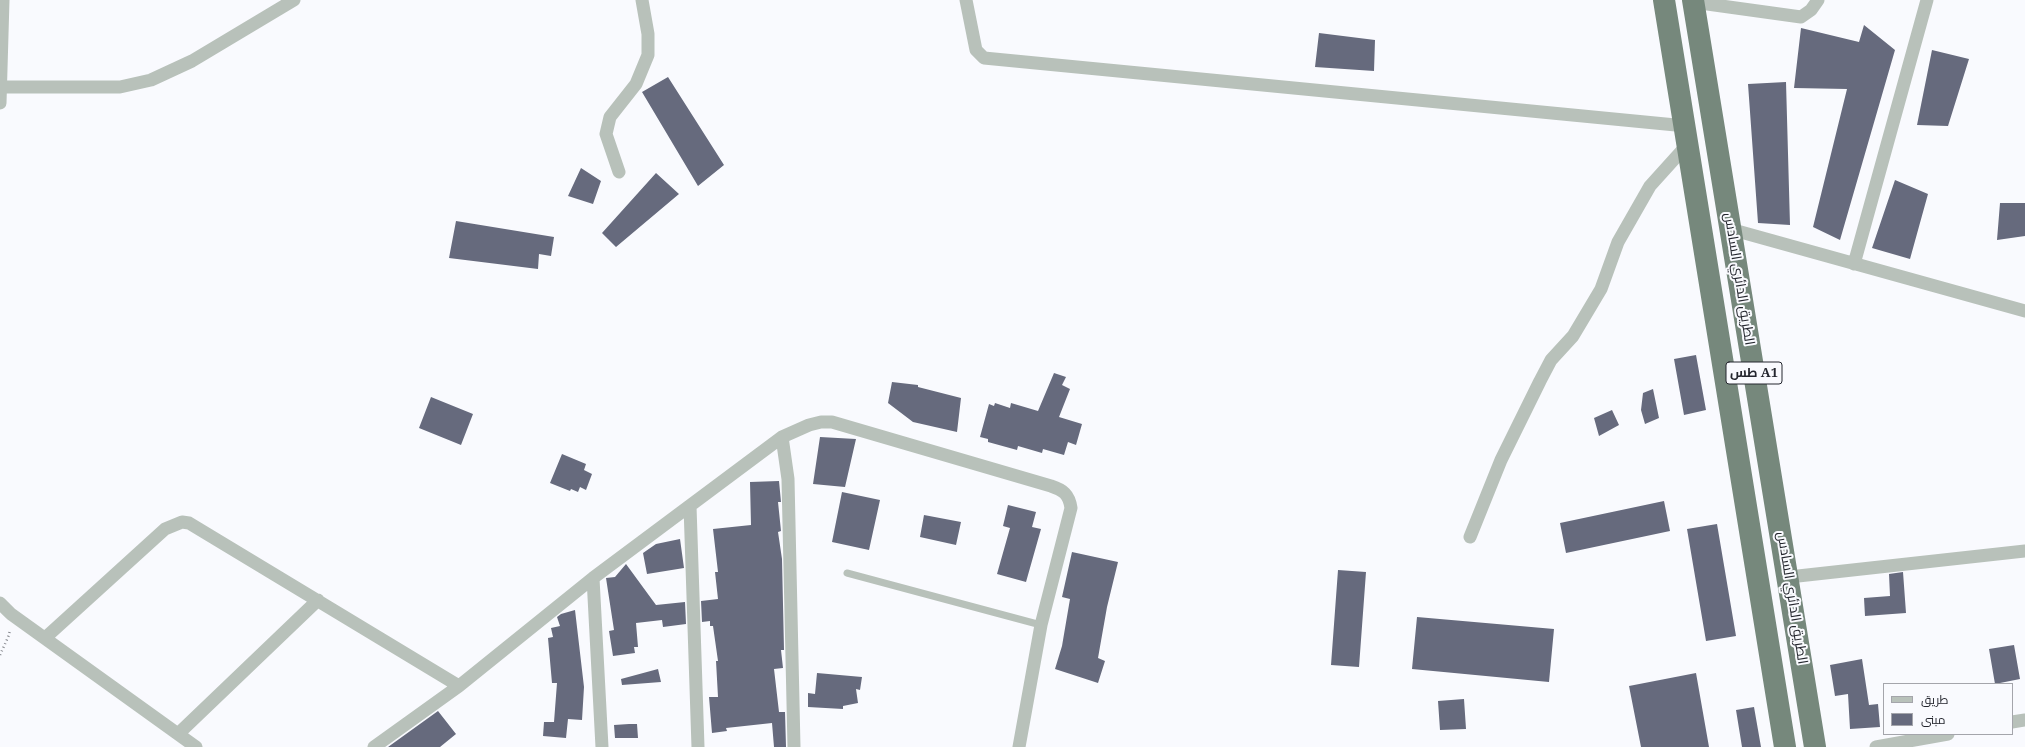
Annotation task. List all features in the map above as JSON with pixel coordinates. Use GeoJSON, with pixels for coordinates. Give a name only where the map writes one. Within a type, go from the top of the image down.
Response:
{"type":"FeatureCollection","features":[{"type":"Feature","properties":{"kind":"highway","name":"الطريق الدائري السادس"},"geometry":{"type":"LineString","coordinates":[[1664,0],[1785,747]]}},
{"type":"Feature","properties":{"kind":"highway","name":"الطريق الدائري السادس"},"geometry":{"type":"LineString","coordinates":[[1693,1],[1815,747]]}},
{"type":"Feature","properties":{"kind":"street"},"geometry":{"type":"LineString","coordinates":[[0,103],[3,0]]}},
{"type":"Feature","properties":{"kind":"street"},"geometry":{"type":"LineString","coordinates":[[1,87],[120,87],[151,80],[192,61],[294,0]]}},
{"type":"Feature","properties":{"kind":"street"},"geometry":{"type":"LineString","coordinates":[[619,172],[606,134],[610,117],[636,84],[648,55],[648,34],[642,0]]}},
{"type":"Feature","properties":{"kind":"street"},"geometry":{"type":"LineString","coordinates":[[966,0],[976,50],[984,58],[1687,136]]}},
{"type":"Feature","properties":{"kind":"street"},"geometry":{"type":"LineString","coordinates":[[1693,1],[1801,17],[1811,10],[1818,0]]}},
{"type":"Feature","properties":{"kind":"street"},"geometry":{"type":"LineString","coordinates":[[1854,264],[1927,0]]}},
{"type":"Feature","properties":{"kind":"street"},"geometry":{"type":"LineString","coordinates":[[1470,537],[1501,460],[1551,360],[1573,336],[1601,289],[1618,242],[1650,186],[1687,136]]}},
{"type":"Feature","properties":{"kind":"street"},"geometry":{"type":"LineString","coordinates":[[1730,229],[2025,311]]}},
{"type":"Feature","properties":{"kind":"street"},"geometry":{"type":"LineString","coordinates":[[374,747],[459,686],[594,578],[782,437],[809,425],[821,422],[832,422],[1051,486],[1067,494],[1070,499],[1071,508],[1041,625],[1019,747]]}},
{"type":"Feature","properties":{"kind":"street"},"geometry":{"type":"LineString","coordinates":[[782,437],[788,479],[794,747]]}},
{"type":"Feature","properties":{"kind":"street"},"geometry":{"type":"LineString","coordinates":[[690,506],[698,747]]}},
{"type":"Feature","properties":{"kind":"street"},"geometry":{"type":"LineString","coordinates":[[46,638],[165,529],[182,522],[189,523],[459,686]]}},
{"type":"Feature","properties":{"kind":"street"},"geometry":{"type":"LineString","coordinates":[[1788,577],[2025,551]]}},
{"type":"Feature","properties":{"kind":"street"},"geometry":{"type":"LineString","coordinates":[[594,578],[602,747]]}},
{"type":"Feature","properties":{"kind":"street"},"geometry":{"type":"LineString","coordinates":[[178,734],[318,600]]}},
{"type":"Feature","properties":{"kind":"street"},"geometry":{"type":"LineString","coordinates":[[0,603],[11,614],[196,747]]}},
{"type":"Feature","properties":{"kind":"street"},"geometry":{"type":"LineString","coordinates":[[2013,722],[2025,720]]}},
{"type":"Feature","properties":{"kind":"street"},"geometry":{"type":"LineString","coordinates":[[1876,747],[1942,735]]}},
{"type":"Feature","properties":{"kind":"lane"},"geometry":{"type":"LineString","coordinates":[[847,573],[1041,625]]}},
{"type":"Feature","properties":{"kind":"path"},"geometry":{"type":"LineString","coordinates":[[0,655],[9,635],[11,614]]}},
{"type":"Feature","properties":{"kind":"building"},"geometry":{"type":"Polygon","coordinates":[[[1864,25],[1895,50],[1840,240],[1813,227],[1847,89],[1794,88],[1801,28],[1859,42],[1864,25]]]}},
{"type":"Feature","properties":{"kind":"building"},"geometry":{"type":"Polygon","coordinates":[[[1319,33],[1375,40],[1374,71],[1315,67],[1319,33]]]}},
{"type":"Feature","properties":{"kind":"building"},"geometry":{"type":"Polygon","coordinates":[[[1932,50],[1969,59],[1948,126],[1917,125],[1932,50]]]}},
{"type":"Feature","properties":{"kind":"building"},"geometry":{"type":"Polygon","coordinates":[[[668,77],[724,165],[698,186],[642,92],[668,77]]]}},
{"type":"Feature","properties":{"kind":"building"},"geometry":{"type":"Polygon","coordinates":[[[1786,82],[1790,225],[1758,223],[1748,84],[1786,82]]]}},
{"type":"Feature","properties":{"kind":"building"},"geometry":{"type":"Polygon","coordinates":[[[581,168],[601,181],[593,204],[568,196],[581,168]]]}},
{"type":"Feature","properties":{"kind":"building"},"geometry":{"type":"Polygon","coordinates":[[[656,173],[679,194],[616,247],[602,233],[656,173]]]}},
{"type":"Feature","properties":{"kind":"building"},"geometry":{"type":"Polygon","coordinates":[[[1895,180],[1928,194],[1910,259],[1872,248],[1895,180]]]}},
{"type":"Feature","properties":{"kind":"building"},"geometry":{"type":"Polygon","coordinates":[[[2000,203],[2025,203],[2025,236],[1997,240],[2000,203]]]}},
{"type":"Feature","properties":{"kind":"building"},"geometry":{"type":"Polygon","coordinates":[[[456,221],[554,237],[551,256],[539,254],[538,269],[449,258],[456,221]]]}},
{"type":"Feature","properties":{"kind":"building"},"geometry":{"type":"Polygon","coordinates":[[[1696,355],[1706,410],[1684,415],[1674,359],[1696,355]]]}},
{"type":"Feature","properties":{"kind":"building"},"geometry":{"type":"Polygon","coordinates":[[[1054,373],[1066,377],[1062,385],[1070,389],[1059,417],[1082,424],[1076,445],[1068,442],[1064,455],[1043,449],[1042,453],[1018,446],[1017,450],[988,442],[988,439],[980,437],[989,404],[994,406],[995,403],[1010,408],[1011,403],[1038,411],[1054,373]]]}},
{"type":"Feature","properties":{"kind":"building"},"geometry":{"type":"Polygon","coordinates":[[[892,382],[918,385],[918,387],[961,398],[957,432],[913,422],[888,403],[892,382]]]}},
{"type":"Feature","properties":{"kind":"building"},"geometry":{"type":"Polygon","coordinates":[[[1653,389],[1659,418],[1645,424],[1641,410],[1643,393],[1653,389]]]}},
{"type":"Feature","properties":{"kind":"building"},"geometry":{"type":"Polygon","coordinates":[[[431,397],[473,414],[461,445],[419,428],[431,397]]]}},
{"type":"Feature","properties":{"kind":"building"},"geometry":{"type":"Polygon","coordinates":[[[1612,410],[1619,425],[1599,436],[1594,418],[1612,410]]]}},
{"type":"Feature","properties":{"kind":"building"},"geometry":{"type":"Polygon","coordinates":[[[820,437],[856,439],[845,487],[813,484],[820,437]]]}},
{"type":"Feature","properties":{"kind":"building"},"geometry":{"type":"Polygon","coordinates":[[[562,454],[586,464],[584,470],[592,474],[586,490],[580,487],[578,492],[571,489],[570,491],[550,483],[562,454]]]}},
{"type":"Feature","properties":{"kind":"building"},"geometry":{"type":"Polygon","coordinates":[[[779,481],[781,502],[778,502],[781,531],[778,532],[782,559],[784,650],[781,650],[783,668],[774,669],[779,712],[785,712],[786,747],[774,747],[772,723],[726,728],[727,731],[712,733],[709,697],[718,697],[716,661],[718,661],[713,626],[710,626],[710,621],[702,622],[701,601],[718,599],[715,572],[718,572],[713,529],[751,525],[750,482],[779,481]]]}},
{"type":"Feature","properties":{"kind":"building"},"geometry":{"type":"Polygon","coordinates":[[[842,492],[880,500],[869,550],[832,542],[842,492]]]}},
{"type":"Feature","properties":{"kind":"building"},"geometry":{"type":"Polygon","coordinates":[[[1664,501],[1670,531],[1566,553],[1560,523],[1664,501]]]}},
{"type":"Feature","properties":{"kind":"building"},"geometry":{"type":"Polygon","coordinates":[[[1008,505],[1036,512],[1032,527],[1041,529],[1026,582],[997,574],[1010,528],[1003,526],[1008,505]]]}},
{"type":"Feature","properties":{"kind":"building"},"geometry":{"type":"Polygon","coordinates":[[[924,515],[961,522],[956,545],[920,537],[924,515]]]}},
{"type":"Feature","properties":{"kind":"building"},"geometry":{"type":"Polygon","coordinates":[[[1717,524],[1736,636],[1706,641],[1687,529],[1717,524]]]}},
{"type":"Feature","properties":{"kind":"building"},"geometry":{"type":"Polygon","coordinates":[[[680,539],[684,568],[647,574],[643,553],[656,544],[680,539]]]}},
{"type":"Feature","properties":{"kind":"building"},"geometry":{"type":"Polygon","coordinates":[[[1072,552],[1118,562],[1107,607],[1098,658],[1105,661],[1098,683],[1055,669],[1062,646],[1070,599],[1062,597],[1072,552]]]}},
{"type":"Feature","properties":{"kind":"building"},"geometry":{"type":"Polygon","coordinates":[[[626,564],[656,605],[685,602],[686,624],[663,627],[662,620],[636,623],[638,647],[634,647],[635,653],[613,656],[609,631],[614,630],[606,578],[615,577],[626,564]]]}},
{"type":"Feature","properties":{"kind":"building"},"geometry":{"type":"Polygon","coordinates":[[[1338,570],[1366,572],[1359,667],[1331,665],[1338,570]]]}},
{"type":"Feature","properties":{"kind":"building"},"geometry":{"type":"Polygon","coordinates":[[[1903,572],[1906,613],[1865,616],[1864,598],[1890,596],[1889,574],[1903,572]]]}},
{"type":"Feature","properties":{"kind":"building"},"geometry":{"type":"Polygon","coordinates":[[[575,610],[584,687],[582,720],[568,719],[566,738],[543,736],[544,722],[554,722],[557,683],[552,683],[548,638],[553,637],[551,628],[560,626],[557,617],[561,614],[575,610]]]}},
{"type":"Feature","properties":{"kind":"building"},"geometry":{"type":"Polygon","coordinates":[[[1417,617],[1554,629],[1549,682],[1412,669],[1417,617]]]}},
{"type":"Feature","properties":{"kind":"building"},"geometry":{"type":"Polygon","coordinates":[[[2014,645],[2020,679],[1995,683],[1989,649],[2014,645]]]}},
{"type":"Feature","properties":{"kind":"building"},"geometry":{"type":"Polygon","coordinates":[[[1862,659],[1869,705],[1878,704],[1880,727],[1850,729],[1848,694],[1835,696],[1830,665],[1862,659]]]}},
{"type":"Feature","properties":{"kind":"building"},"geometry":{"type":"Polygon","coordinates":[[[658,669],[661,682],[622,685],[621,679],[658,669]]]}},
{"type":"Feature","properties":{"kind":"building"},"geometry":{"type":"Polygon","coordinates":[[[817,673],[862,677],[860,690],[856,689],[858,703],[843,706],[843,709],[808,707],[808,693],[815,694],[817,673]]]}},
{"type":"Feature","properties":{"kind":"building"},"geometry":{"type":"Polygon","coordinates":[[[1696,673],[1709,747],[1641,747],[1629,686],[1696,673]]]}},
{"type":"Feature","properties":{"kind":"building"},"geometry":{"type":"Polygon","coordinates":[[[1464,699],[1466,729],[1440,730],[1438,701],[1464,699]]]}},
{"type":"Feature","properties":{"kind":"building"},"geometry":{"type":"Polygon","coordinates":[[[1754,707],[1761,747],[1742,747],[1736,710],[1754,707]]]}},
{"type":"Feature","properties":{"kind":"building"},"geometry":{"type":"Polygon","coordinates":[[[438,711],[456,734],[440,747],[388,747],[438,711]]]}},
{"type":"Feature","properties":{"kind":"building"},"geometry":{"type":"Polygon","coordinates":[[[637,724],[638,738],[615,738],[614,725],[637,724]]]}}]}
